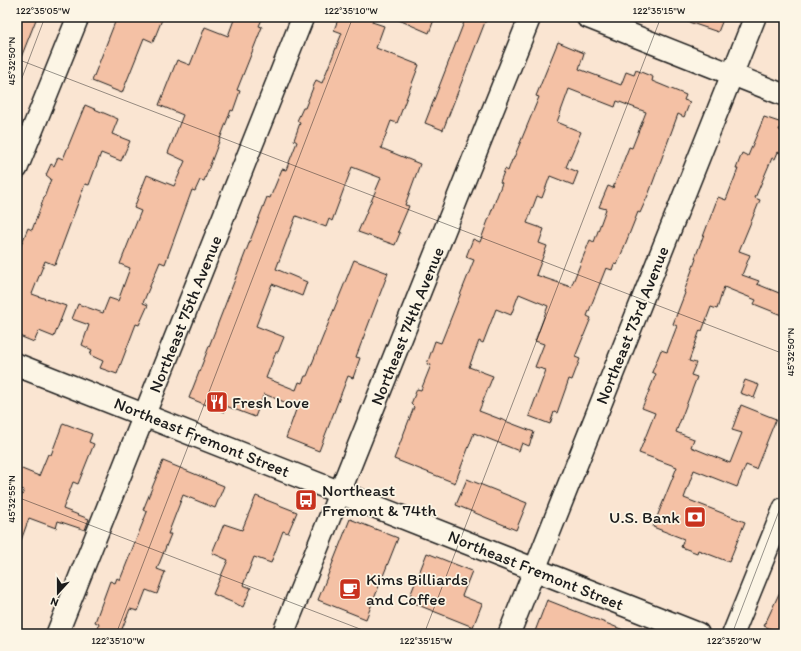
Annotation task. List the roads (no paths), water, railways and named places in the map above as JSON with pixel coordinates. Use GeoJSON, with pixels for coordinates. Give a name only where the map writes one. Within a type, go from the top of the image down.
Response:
{"type":"FeatureCollection","features":[{"type":"Feature","properties":{"kind":"street"},"geometry":{"type":"LineString","coordinates":[[17,168],[78,17]]}},
{"type":"Feature","properties":{"kind":"street","name":"Northeast 75th Avenue"},"geometry":{"type":"LineString","coordinates":[[57,634],[303,17]]}},
{"type":"Feature","properties":{"kind":"street","name":"Northeast 74th Avenue"},"geometry":{"type":"LineString","coordinates":[[283,634],[530,17]]}},
{"type":"Feature","properties":{"kind":"street"},"geometry":{"type":"LineString","coordinates":[[587,17],[784,94]]}},
{"type":"Feature","properties":{"kind":"street","name":"Northeast 73rd Avenue"},"geometry":{"type":"LineString","coordinates":[[509,634],[755,17]]}},
{"type":"Feature","properties":{"kind":"street","name":"Northeast Fremont Street"},"geometry":{"type":"LineString","coordinates":[[17,365],[698,634]]}},
{"type":"Feature","properties":{"kind":"street"},"geometry":{"type":"LineString","coordinates":[[733,634],[784,508]]}},
{"type":"Feature","properties":{"kind":"place","name":"Fresh Love"},"geometry":{"type":"Point","coordinates":[217,402]}},
{"type":"Feature","properties":{"kind":"place","name":"Northeast Fremont & 74th"},"geometry":{"type":"Point","coordinates":[306,500]}},
{"type":"Feature","properties":{"kind":"place","name":"U.S. Bank"},"geometry":{"type":"Point","coordinates":[695,517]}},
{"type":"Feature","properties":{"kind":"place","name":"Kims Billiards and Coffee"},"geometry":{"type":"Point","coordinates":[350,589]}}]}
